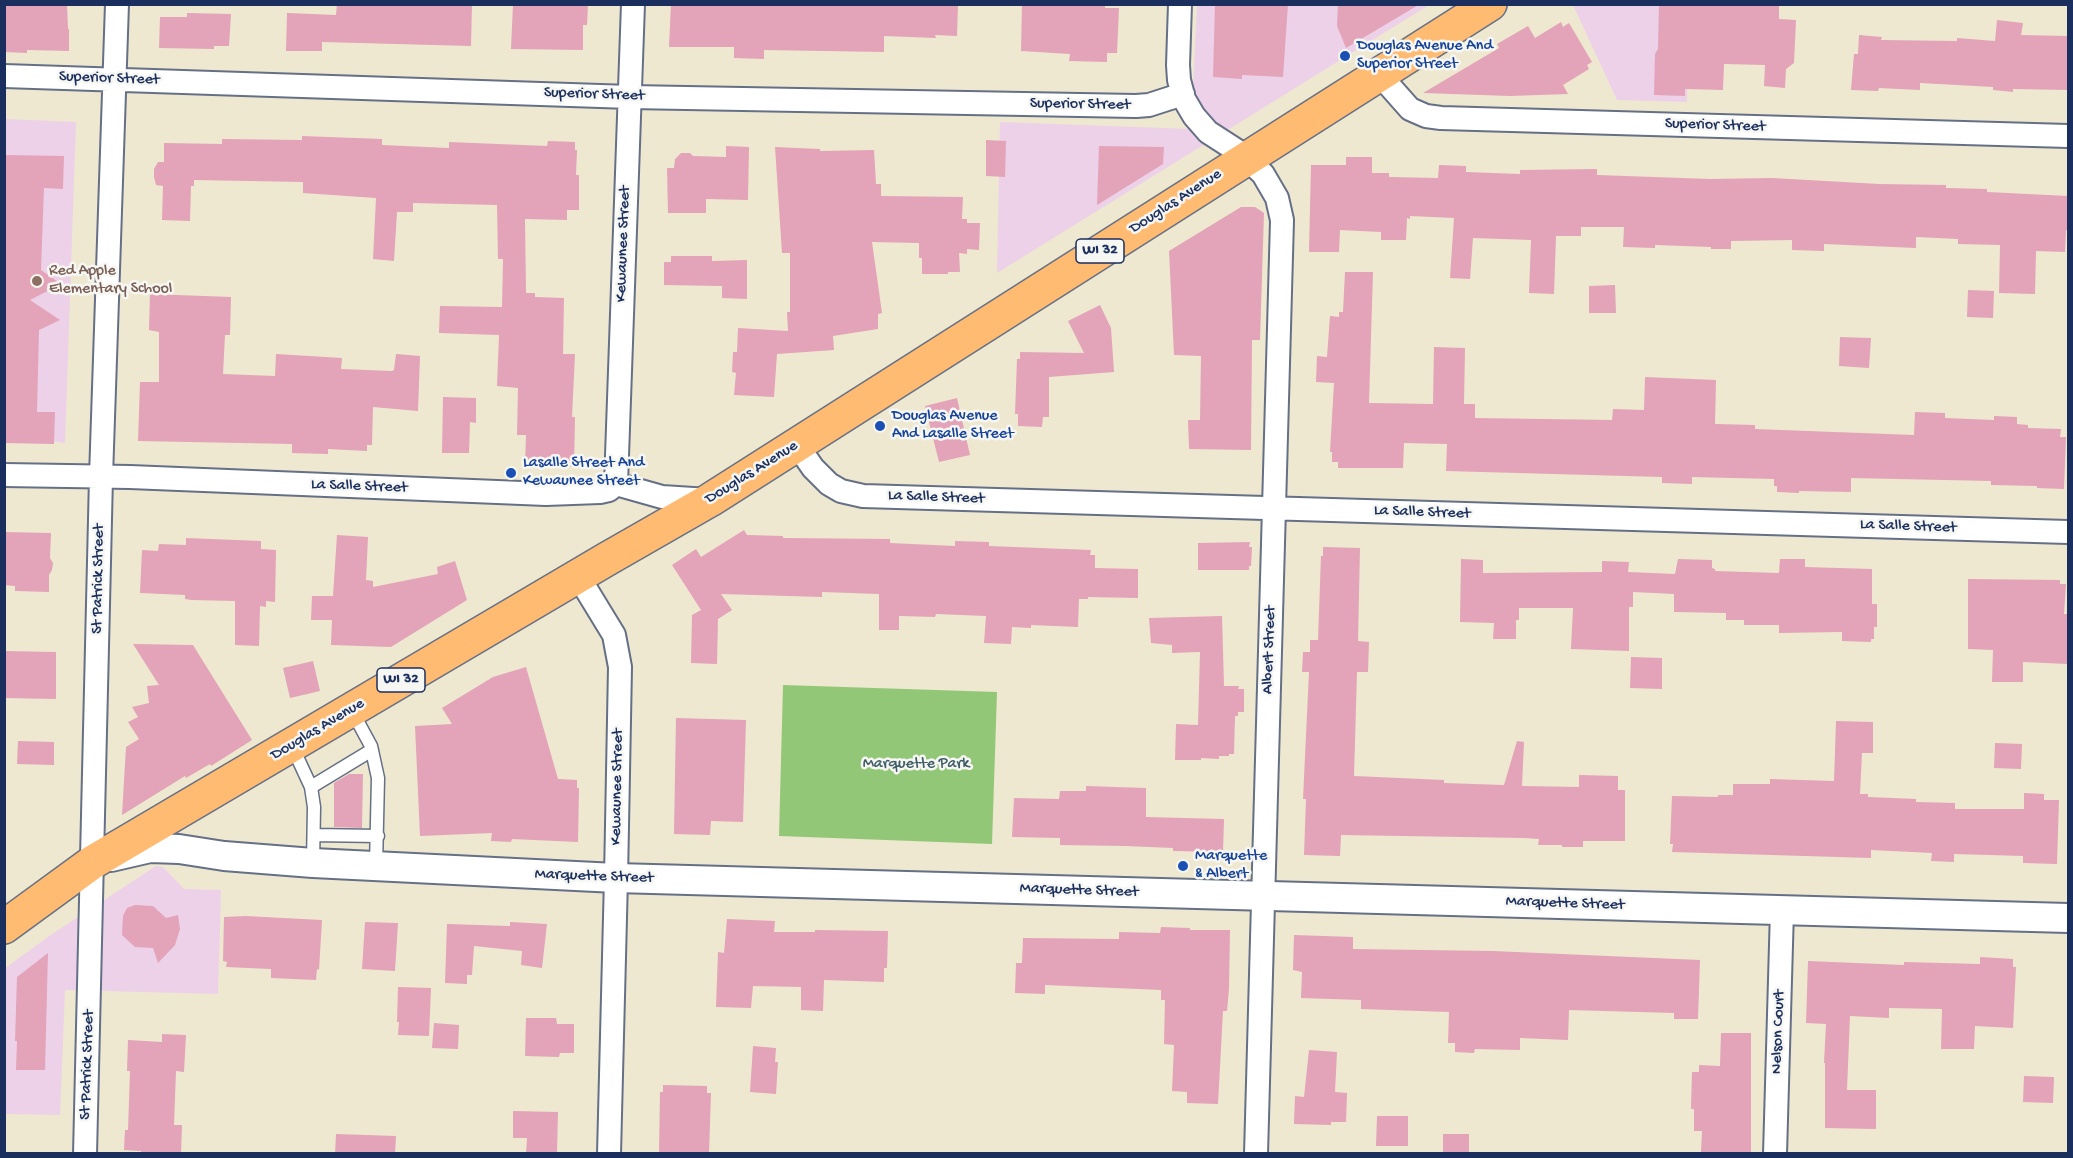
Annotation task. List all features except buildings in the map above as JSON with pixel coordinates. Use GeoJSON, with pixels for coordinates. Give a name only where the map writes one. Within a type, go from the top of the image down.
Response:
{"type":"FeatureCollection","features":[{"type":"Feature","properties":{"kind":"main road","name":"Douglas Avenue"},"geometry":{"type":"LineString","coordinates":[[4,927],[93,862],[710,500],[1490,4]]}},
{"type":"Feature","properties":{"kind":"street","name":"St Patrick Street"},"geometry":{"type":"LineString","coordinates":[[85,1154],[101,477],[117,4]]}},
{"type":"Feature","properties":{"kind":"street","name":"Kewaunee Street"},"geometry":{"type":"LineString","coordinates":[[616,484],[633,4]]}},
{"type":"Feature","properties":{"kind":"street","name":"Albert Street"},"geometry":{"type":"LineString","coordinates":[[1180,4],[1178,65],[1183,94],[1194,116],[1204,128],[1246,158],[1263,174],[1279,203],[1282,220],[1256,1154]]}},
{"type":"Feature","properties":{"kind":"street","name":"Superior Street"},"geometry":{"type":"LineString","coordinates":[[1379,75],[1410,109],[1426,116],[1441,118],[2068,136]]}},
{"type":"Feature","properties":{"kind":"street","name":"Superior Street"},"geometry":{"type":"LineString","coordinates":[[4,76],[630,97],[1136,106],[1149,105],[1183,94]]}},
{"type":"Feature","properties":{"kind":"street","name":"La Salle Street"},"geometry":{"type":"LineString","coordinates":[[797,445],[813,468],[829,484],[841,491],[863,496],[2068,532]]}},
{"type":"Feature","properties":{"kind":"street","name":"La Salle Street"},"geometry":{"type":"LineString","coordinates":[[4,475],[546,495],[600,492],[609,490],[616,484]]}},
{"type":"Feature","properties":{"kind":"street"},"geometry":{"type":"LineString","coordinates":[[616,484],[662,497],[710,500]]}},
{"type":"Feature","properties":{"kind":"street","name":"Kewaunee Street"},"geometry":{"type":"LineString","coordinates":[[578,576],[612,630],[618,651],[616,878],[609,1154]]}},
{"type":"Feature","properties":{"kind":"street","name":"Marquette Street"},"geometry":{"type":"LineString","coordinates":[[93,862],[150,849],[179,849],[224,856],[313,863],[616,878],[2068,918]]}},
{"type":"Feature","properties":{"kind":"street","name":"Nelson Court"},"geometry":{"type":"LineString","coordinates":[[1775,1154],[1782,910]]}},
{"type":"Feature","properties":{"kind":"lane"},"geometry":{"type":"LineString","coordinates":[[351,710],[372,750],[378,778],[376,866]]}},
{"type":"Feature","properties":{"kind":"lane"},"geometry":{"type":"LineString","coordinates":[[291,745],[311,787],[314,807],[313,863]]}},
{"type":"Feature","properties":{"kind":"lane"},"geometry":{"type":"LineString","coordinates":[[311,787],[372,750]]}},
{"type":"Feature","properties":{"kind":"lane"},"geometry":{"type":"LineString","coordinates":[[314,835],[378,836]]}},
{"type":"Feature","properties":{"kind":"shaded area"},"geometry":{"type":"Polygon","coordinates":[[[1197,5],[1429,5],[997,273],[1000,122],[1191,129],[1197,5]]]}},
{"type":"Feature","properties":{"kind":"shaded area"},"geometry":{"type":"Polygon","coordinates":[[[1573,5],[1752,5],[1689,21],[1687,102],[1617,100],[1573,5]]]}},
{"type":"Feature","properties":{"kind":"shaded area","name":"Red Apple Elementary School"},"geometry":{"type":"Polygon","coordinates":[[[5,119],[76,122],[65,443],[5,440],[5,119]]]}},
{"type":"Feature","properties":{"kind":"shaded area"},"geometry":{"type":"Polygon","coordinates":[[[156,866],[163,867],[184,889],[221,890],[218,994],[65,990],[60,1115],[5,1114],[4,969],[52,934],[156,866]]]}},
{"type":"Feature","properties":{"kind":"green space","name":"Marquette Park"},"geometry":{"type":"Polygon","coordinates":[[[783,685],[997,692],[992,844],[779,836],[783,685]]]}},
{"type":"Feature","properties":{"kind":"place","name":"Douglas Avenue And Superior Street"},"geometry":{"type":"Point","coordinates":[1345,56]}},
{"type":"Feature","properties":{"kind":"place","name":"Red Apple Elementary School"},"geometry":{"type":"Point","coordinates":[37,281]}},
{"type":"Feature","properties":{"kind":"place","name":"Douglas Avenue And Lasalle Street"},"geometry":{"type":"Point","coordinates":[880,426]}},
{"type":"Feature","properties":{"kind":"place","name":"Lasalle Street And Kewaunee Street"},"geometry":{"type":"Point","coordinates":[511,473]}},
{"type":"Feature","properties":{"kind":"place","name":"Marquette & Albert"},"geometry":{"type":"Point","coordinates":[1183,866]}}]}
